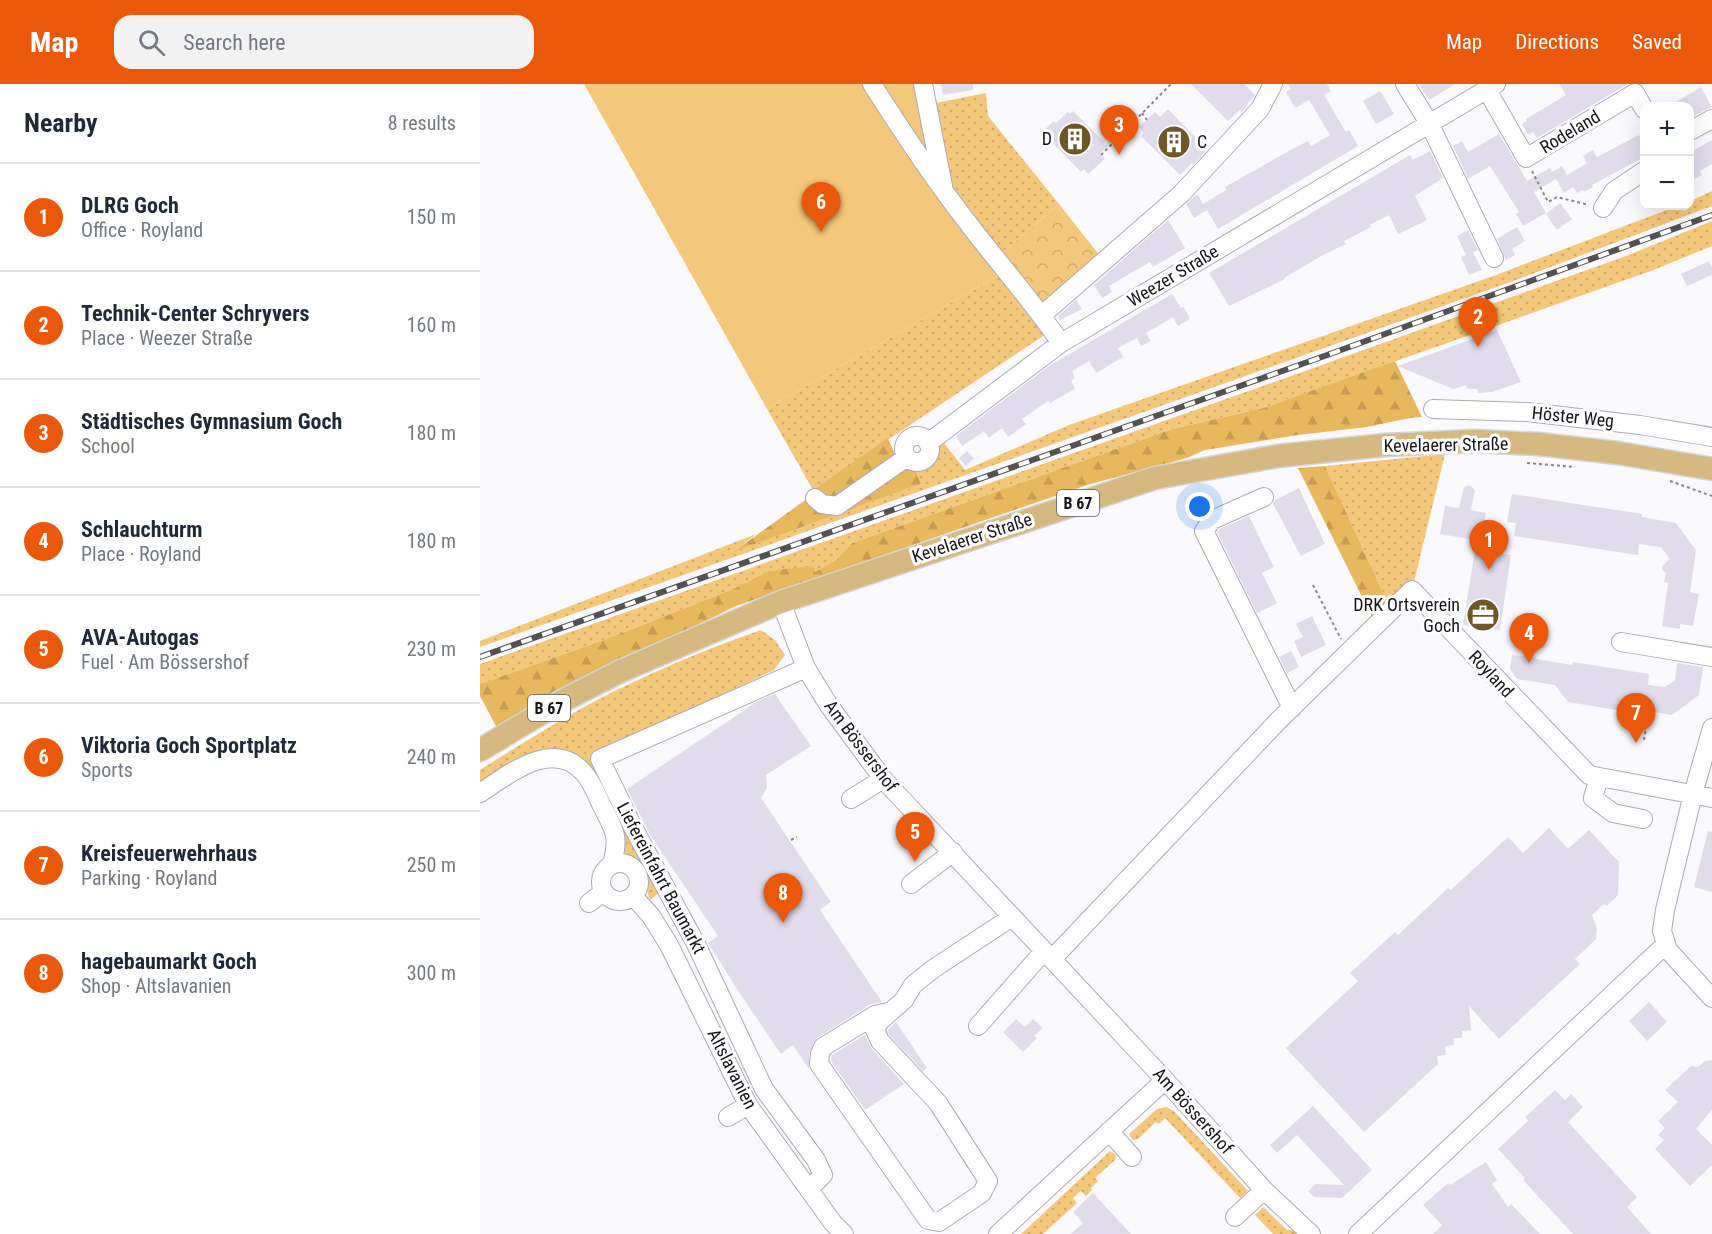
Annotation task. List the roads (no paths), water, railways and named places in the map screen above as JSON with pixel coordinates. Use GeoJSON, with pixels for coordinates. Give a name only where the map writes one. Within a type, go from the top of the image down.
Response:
{"type":"FeatureCollection","features":[{"type":"Feature","properties":{"kind":"main road","name":"Kevelaerer Straße"},"geometry":{"type":"LineString","coordinates":[[480,750],[562,701],[621,671],[781,602],[1155,478],[1278,456],[1385,445],[1475,441],[1538,444],[1618,453],[1708,471]]}},
{"type":"Feature","properties":{"kind":"street"},"geometry":{"type":"LineString","coordinates":[[872,84],[905,137],[945,194],[1042,315],[1061,343]]}},
{"type":"Feature","properties":{"kind":"street"},"geometry":{"type":"LineString","coordinates":[[923,84],[945,194]]}},
{"type":"Feature","properties":{"kind":"street"},"geometry":{"type":"LineString","coordinates":[[1042,315],[1181,194],[1260,109],[1273,84]]}},
{"type":"Feature","properties":{"kind":"street"},"geometry":{"type":"LineString","coordinates":[[1405,84],[1429,123],[1494,258]]}},
{"type":"Feature","properties":{"kind":"street","name":"Weezer Straße"},"geometry":{"type":"LineString","coordinates":[[815,498],[822,504],[837,506],[907,457],[905,448],[908,440],[916,436],[928,442],[1061,343],[1492,87]]}},
{"type":"Feature","properties":{"kind":"street","name":"Rodeland"},"geometry":{"type":"LineString","coordinates":[[1492,87],[1526,158],[1640,88]]}},
{"type":"Feature","properties":{"kind":"street"},"geometry":{"type":"LineString","coordinates":[[1694,128],[1712,119]]}},
{"type":"Feature","properties":{"kind":"street"},"geometry":{"type":"LineString","coordinates":[[1603,208],[1614,192],[1640,174]]}},
{"type":"Feature","properties":{"kind":"street","name":"Höster Weg"},"geometry":{"type":"LineString","coordinates":[[1433,409],[1527,412],[1640,425],[1712,437]]}},
{"type":"Feature","properties":{"kind":"street"},"geometry":{"type":"LineString","coordinates":[[1264,497],[1212,520],[1204,531],[1292,708]]}},
{"type":"Feature","properties":{"kind":"street","name":"Royland"},"geometry":{"type":"LineString","coordinates":[[1048,955],[1412,590],[1499,684],[1589,775],[1693,794]]}},
{"type":"Feature","properties":{"kind":"street","name":"Am Bössershof"},"geometry":{"type":"LineString","coordinates":[[781,602],[806,668],[828,704],[883,779],[1165,1080],[1264,1190],[1311,1234]]}},
{"type":"Feature","properties":{"kind":"street"},"geometry":{"type":"LineString","coordinates":[[1621,642],[1712,657]]}},
{"type":"Feature","properties":{"kind":"street","name":"Liefereinfahrt Baumarkt"},"geometry":{"type":"LineString","coordinates":[[806,668],[600,759],[633,827],[696,944],[764,1089],[816,1160],[823,1175],[809,1189]]}},
{"type":"Feature","properties":{"kind":"street"},"geometry":{"type":"LineString","coordinates":[[1712,728],[1693,794],[1662,931],[1668,950],[1712,998]]}},
{"type":"Feature","properties":{"kind":"street"},"geometry":{"type":"LineString","coordinates":[[480,793],[530,762],[550,758],[575,765],[588,777],[615,831],[617,846],[612,864]]}},
{"type":"Feature","properties":{"kind":"street"},"geometry":{"type":"LineString","coordinates":[[1599,777],[1593,798],[1613,813],[1643,819]]}},
{"type":"Feature","properties":{"kind":"street"},"geometry":{"type":"LineString","coordinates":[[851,800],[883,779]]}},
{"type":"Feature","properties":{"kind":"street"},"geometry":{"type":"LineString","coordinates":[[1693,794],[1712,798]]}},
{"type":"Feature","properties":{"kind":"street"},"geometry":{"type":"LineString","coordinates":[[912,884],[953,852]]}},
{"type":"Feature","properties":{"kind":"street"},"geometry":{"type":"LineString","coordinates":[[622,862],[633,867],[639,876],[639,887],[634,897],[623,902],[596,898],[604,871],[612,864],[622,862]]}},
{"type":"Feature","properties":{"kind":"street","name":"Altslavanien"},"geometry":{"type":"LineString","coordinates":[[634,897],[651,916],[669,945],[748,1105],[833,1223],[844,1234]]}},
{"type":"Feature","properties":{"kind":"street"},"geometry":{"type":"LineString","coordinates":[[888,1012],[875,1014],[823,1047],[819,1064],[928,1220],[939,1222],[982,1192],[988,1181],[938,1103],[880,1041],[875,1030],[888,1012],[904,1000],[913,985],[933,969],[1012,917]]}},
{"type":"Feature","properties":{"kind":"street"},"geometry":{"type":"LineString","coordinates":[[1358,1234],[1666,944]]}},
{"type":"Feature","properties":{"kind":"street"},"geometry":{"type":"LineString","coordinates":[[978,1026],[1048,955]]}},
{"type":"Feature","properties":{"kind":"street"},"geometry":{"type":"LineString","coordinates":[[998,1234],[1165,1080]]}},
{"type":"Feature","properties":{"kind":"street"},"geometry":{"type":"LineString","coordinates":[[728,1117],[748,1105]]}},
{"type":"Feature","properties":{"kind":"street"},"geometry":{"type":"LineString","coordinates":[[1109,1131],[1132,1156]]}},
{"type":"Feature","properties":{"kind":"street"},"geometry":{"type":"LineString","coordinates":[[1236,1218],[1264,1190]]}},
{"type":"Feature","properties":{"kind":"railway"},"geometry":{"type":"LineString","coordinates":[[480,657],[1330,354],[1712,215]]}},
{"type":"Feature","properties":{"kind":"place","name":"D"},"geometry":{"type":"Point","coordinates":[1075,139]}},
{"type":"Feature","properties":{"kind":"place","name":"C"},"geometry":{"type":"Point","coordinates":[1174,142]}},
{"type":"Feature","properties":{"kind":"place","name":"Städtisches Gymnasium Goch"},"geometry":{"type":"Point","coordinates":[1119,155]}},
{"type":"Feature","properties":{"kind":"place","name":"Viktoria Goch Sportplatz"},"geometry":{"type":"Point","coordinates":[821,232]}},
{"type":"Feature","properties":{"kind":"place","name":"Technik-Center Schryvers"},"geometry":{"type":"Point","coordinates":[1478,347]}},
{"type":"Feature","properties":{"kind":"place","name":"DLRG Goch"},"geometry":{"type":"Point","coordinates":[1489,570]}},
{"type":"Feature","properties":{"kind":"place","name":"DRK Ortsverein Goch"},"geometry":{"type":"Point","coordinates":[1483,615]}},
{"type":"Feature","properties":{"kind":"place","name":"Schlauchturm"},"geometry":{"type":"Point","coordinates":[1529,663]}},
{"type":"Feature","properties":{"kind":"place","name":"Kreisfeuerwehrhaus"},"geometry":{"type":"Point","coordinates":[1636,743]}},
{"type":"Feature","properties":{"kind":"place","name":"AVA-Autogas"},"geometry":{"type":"Point","coordinates":[915,862]}},
{"type":"Feature","properties":{"kind":"place","name":"hagebaumarkt Goch"},"geometry":{"type":"Point","coordinates":[783,923]}}]}
